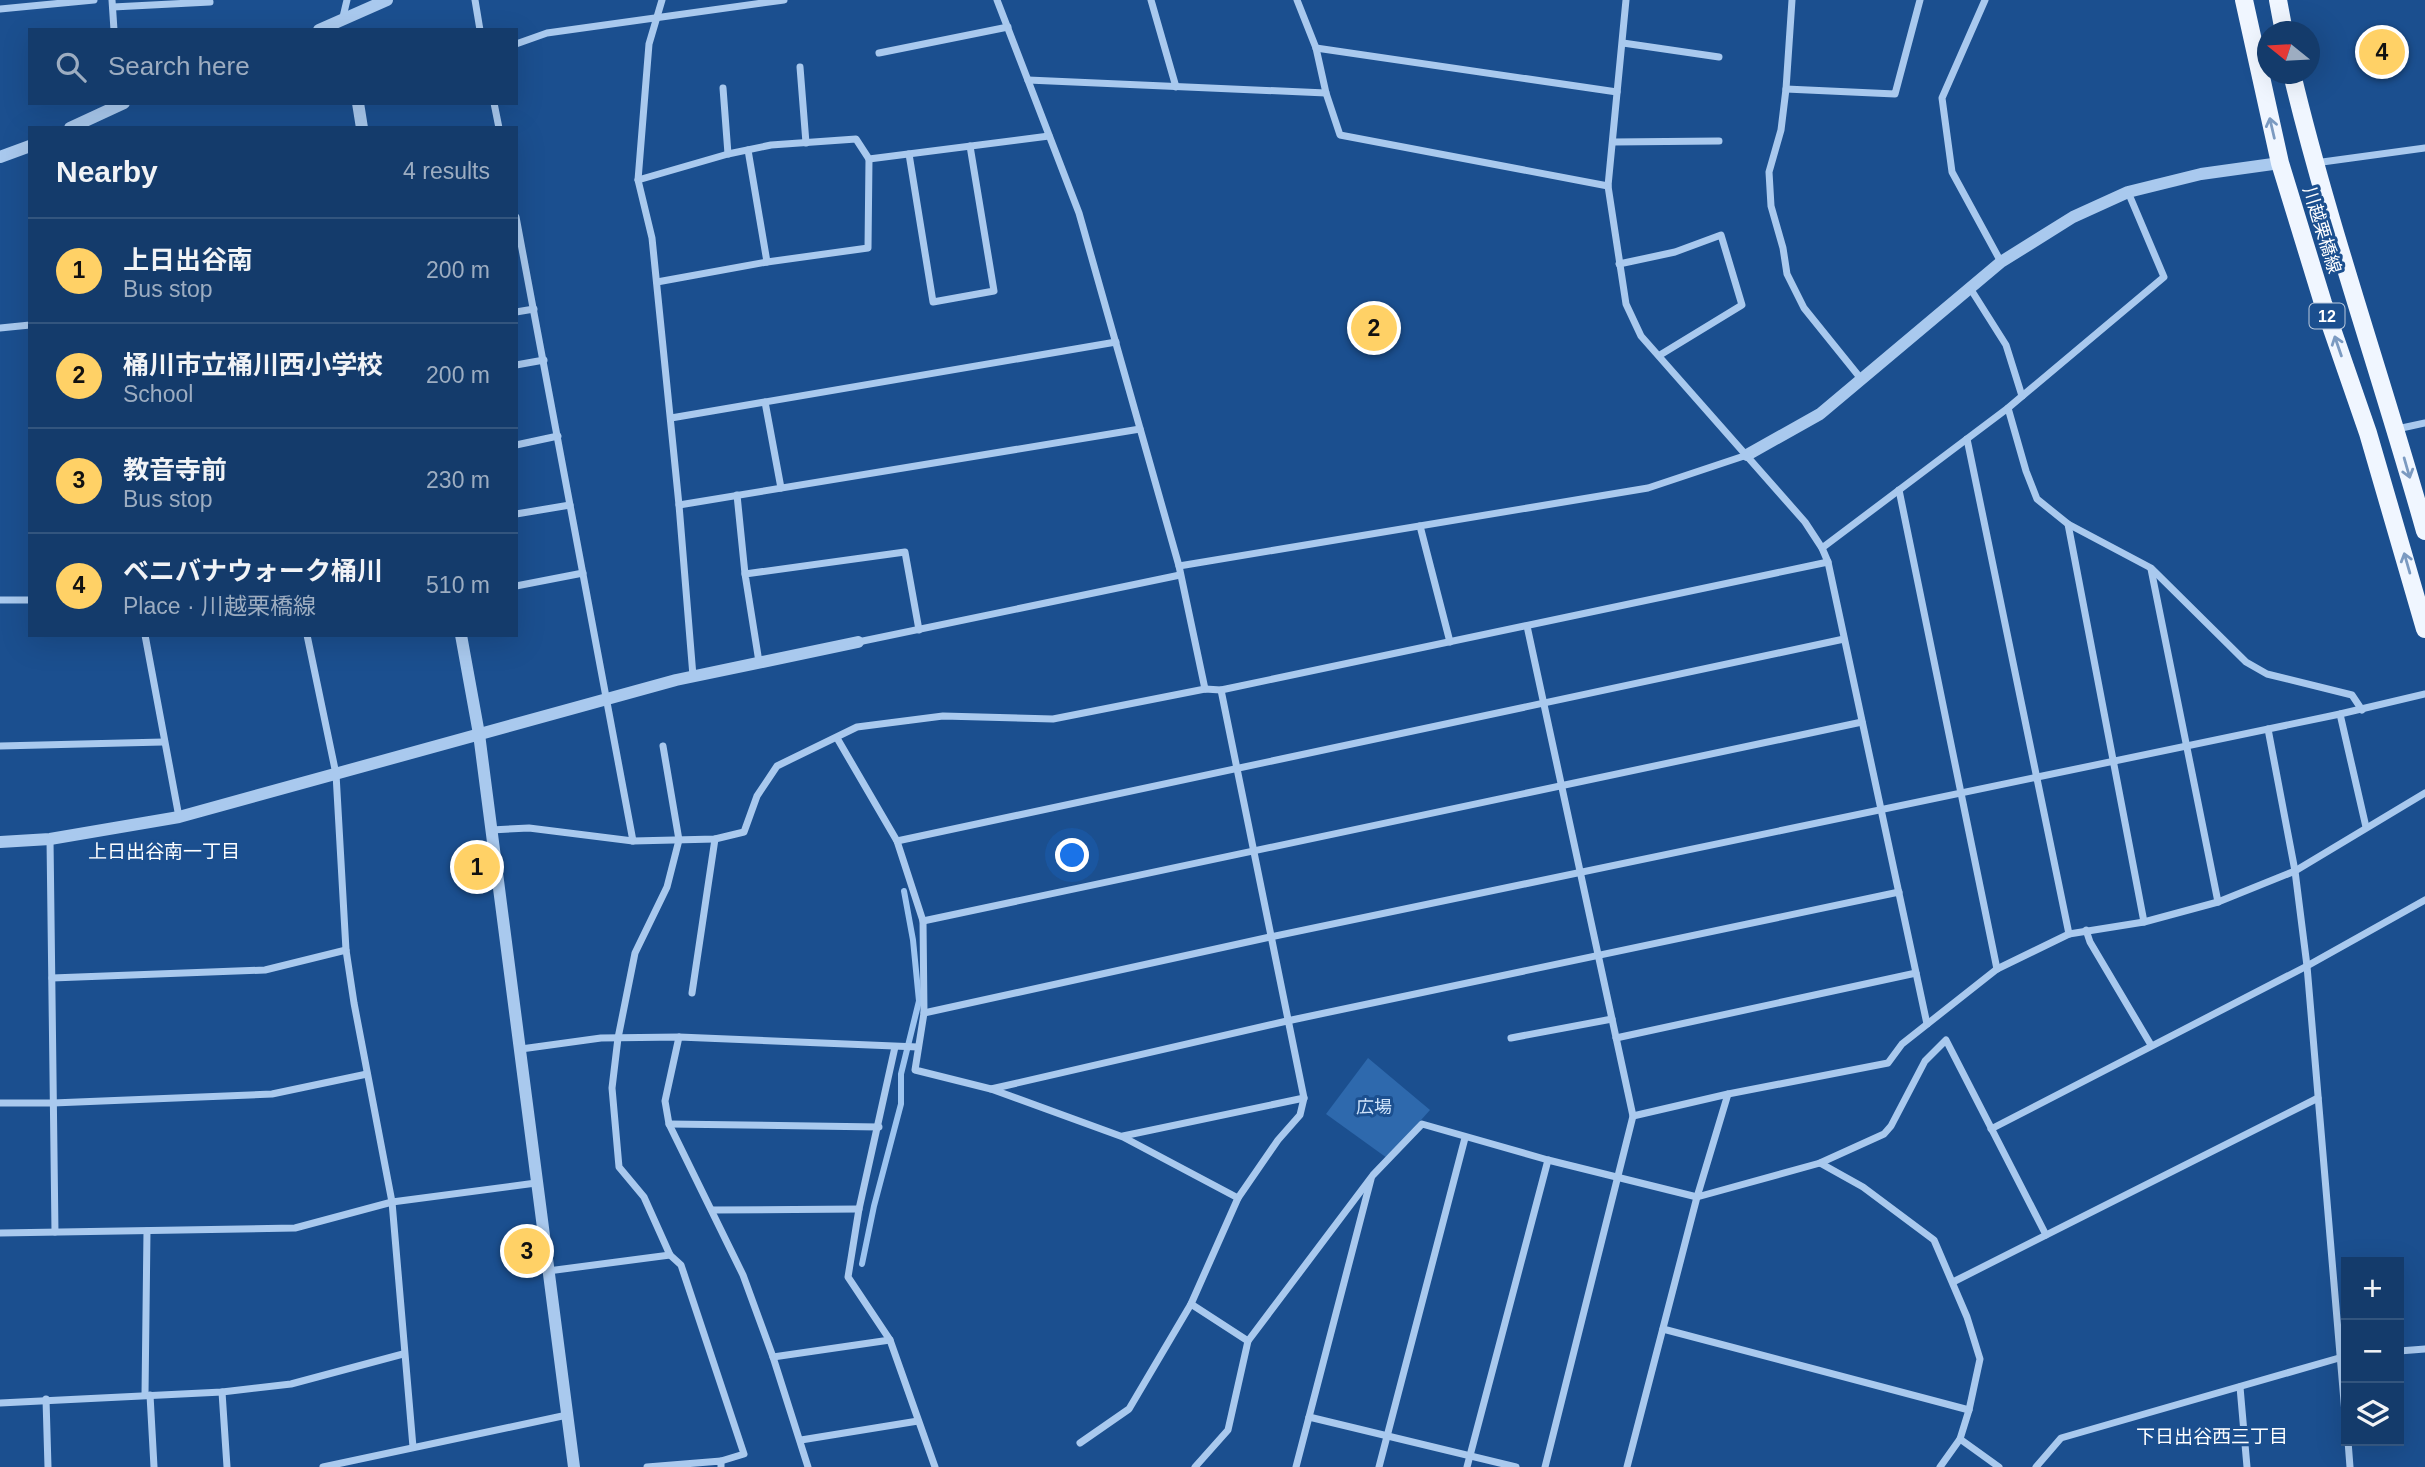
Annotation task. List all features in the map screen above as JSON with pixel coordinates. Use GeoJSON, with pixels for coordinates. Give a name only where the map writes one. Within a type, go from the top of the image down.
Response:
{"type":"FeatureCollection","features":[{"type":"Feature","properties":{"kind":"main road","name":"川越栗橋線"},"geometry":{"type":"LineString","coordinates":[[2244,0],[2280,163],[2323,303],[2368,433],[2425,629]]}},
{"type":"Feature","properties":{"kind":"main road"},"geometry":{"type":"LineString","coordinates":[[2278,0],[2282,21]]}},
{"type":"Feature","properties":{"kind":"main road","name":"川越栗橋線"},"geometry":{"type":"LineString","coordinates":[[2294,84],[2314,163],[2425,531]]}},
{"type":"Feature","properties":{"kind":"street"},"geometry":{"type":"LineString","coordinates":[[0,9],[94,0]]}},
{"type":"Feature","properties":{"kind":"street"},"geometry":{"type":"LineString","coordinates":[[342,26],[347,0]]}},
{"type":"Feature","properties":{"kind":"street"},"geometry":{"type":"LineString","coordinates":[[342,26],[387,0]]}},
{"type":"Feature","properties":{"kind":"street"},"geometry":{"type":"LineString","coordinates":[[475,0],[480,28]]}},
{"type":"Feature","properties":{"kind":"street"},"geometry":{"type":"LineString","coordinates":[[662,0],[649,44],[638,180],[652,238],[657,282],[693,676]]}},
{"type":"Feature","properties":{"kind":"street"},"geometry":{"type":"LineString","coordinates":[[518,43],[547,33],[656,20],[784,0]]}},
{"type":"Feature","properties":{"kind":"street"},"geometry":{"type":"LineString","coordinates":[[998,0],[1079,213],[1179,566],[1205,688]]}},
{"type":"Feature","properties":{"kind":"street"},"geometry":{"type":"LineString","coordinates":[[1151,0],[1176,87]]}},
{"type":"Feature","properties":{"kind":"street"},"geometry":{"type":"LineString","coordinates":[[1297,0],[1316,48],[1326,93],[1340,135],[1608,186]]}},
{"type":"Feature","properties":{"kind":"street"},"geometry":{"type":"LineString","coordinates":[[1626,0],[1608,186],[1626,304],[1642,337],[1805,522],[1828,562],[1927,1024]]}},
{"type":"Feature","properties":{"kind":"street"},"geometry":{"type":"LineString","coordinates":[[1792,0],[1781,130],[1769,172],[1771,205],[1787,274],[1804,307],[1862,380]]}},
{"type":"Feature","properties":{"kind":"street"},"geometry":{"type":"LineString","coordinates":[[1786,89],[1895,94],[1920,0]]}},
{"type":"Feature","properties":{"kind":"street"},"geometry":{"type":"LineString","coordinates":[[1985,0],[1942,98],[1952,172],[2001,262]]}},
{"type":"Feature","properties":{"kind":"street"},"geometry":{"type":"LineString","coordinates":[[114,28],[113,3],[210,2]]}},
{"type":"Feature","properties":{"kind":"street"},"geometry":{"type":"LineString","coordinates":[[879,52],[1008,27]]}},
{"type":"Feature","properties":{"kind":"street"},"geometry":{"type":"LineString","coordinates":[[1623,43],[1719,57]]}},
{"type":"Feature","properties":{"kind":"street"},"geometry":{"type":"LineString","coordinates":[[1316,48],[1617,92]]}},
{"type":"Feature","properties":{"kind":"street"},"geometry":{"type":"LineString","coordinates":[[800,67],[806,143]]}},
{"type":"Feature","properties":{"kind":"street"},"geometry":{"type":"LineString","coordinates":[[1028,80],[1326,93]]}},
{"type":"Feature","properties":{"kind":"street"},"geometry":{"type":"LineString","coordinates":[[723,88],[727,154]]}},
{"type":"Feature","properties":{"kind":"street"},"geometry":{"type":"LineString","coordinates":[[74,126],[118,105]]}},
{"type":"Feature","properties":{"kind":"street"},"geometry":{"type":"LineString","coordinates":[[358,105],[362,126]]}},
{"type":"Feature","properties":{"kind":"street"},"geometry":{"type":"LineString","coordinates":[[494,105],[499,126]]}},
{"type":"Feature","properties":{"kind":"street"},"geometry":{"type":"LineString","coordinates":[[869,159],[1049,136]]}},
{"type":"Feature","properties":{"kind":"street"},"geometry":{"type":"LineString","coordinates":[[638,180],[727,154],[771,145],[856,139],[869,159],[868,248],[767,262],[657,282]]}},
{"type":"Feature","properties":{"kind":"street"},"geometry":{"type":"LineString","coordinates":[[1613,142],[1719,141]]}},
{"type":"Feature","properties":{"kind":"street"},"geometry":{"type":"LineString","coordinates":[[0,157],[28,146]]}},
{"type":"Feature","properties":{"kind":"street"},"geometry":{"type":"LineString","coordinates":[[909,154],[933,302],[994,291],[970,146]]}},
{"type":"Feature","properties":{"kind":"street"},"geometry":{"type":"LineString","coordinates":[[2314,163],[2425,148]]}},
{"type":"Feature","properties":{"kind":"street"},"geometry":{"type":"LineString","coordinates":[[748,150],[767,262]]}},
{"type":"Feature","properties":{"kind":"street"},"geometry":{"type":"LineString","coordinates":[[1179,566],[1648,488],[1747,455],[1820,414],[2001,262],[2073,218],[2128,192],[2201,174],[2280,163]]}},
{"type":"Feature","properties":{"kind":"street"},"geometry":{"type":"LineString","coordinates":[[1822,548],[2008,408],[2164,276],[2128,192]]}},
{"type":"Feature","properties":{"kind":"street"},"geometry":{"type":"LineString","coordinates":[[518,227],[633,841]]}},
{"type":"Feature","properties":{"kind":"street"},"geometry":{"type":"LineString","coordinates":[[1619,264],[1675,252],[1721,234],[1742,305],[1660,355]]}},
{"type":"Feature","properties":{"kind":"street"},"geometry":{"type":"LineString","coordinates":[[1969,287],[2006,345],[2022,396]]}},
{"type":"Feature","properties":{"kind":"street"},"geometry":{"type":"LineString","coordinates":[[518,312],[534,309]]}},
{"type":"Feature","properties":{"kind":"street"},"geometry":{"type":"LineString","coordinates":[[0,328],[28,325]]}},
{"type":"Feature","properties":{"kind":"street"},"geometry":{"type":"LineString","coordinates":[[671,418],[1116,342]]}},
{"type":"Feature","properties":{"kind":"street"},"geometry":{"type":"LineString","coordinates":[[518,365],[544,360]]}},
{"type":"Feature","properties":{"kind":"street"},"geometry":{"type":"LineString","coordinates":[[765,402],[781,488]]}},
{"type":"Feature","properties":{"kind":"street"},"geometry":{"type":"LineString","coordinates":[[2008,408],[2026,471],[2038,499],[2068,524],[2151,568],[2246,662],[2267,674],[2352,695],[2362,710]]}},
{"type":"Feature","properties":{"kind":"street"},"geometry":{"type":"LineString","coordinates":[[2396,429],[2425,423]]}},
{"type":"Feature","properties":{"kind":"street"},"geometry":{"type":"LineString","coordinates":[[679,505],[1140,429]]}},
{"type":"Feature","properties":{"kind":"street"},"geometry":{"type":"LineString","coordinates":[[518,444],[558,436]]}},
{"type":"Feature","properties":{"kind":"street"},"geometry":{"type":"LineString","coordinates":[[1966,439],[2069,934]]}},
{"type":"Feature","properties":{"kind":"street"},"geometry":{"type":"LineString","coordinates":[[1899,490],[1997,969]]}},
{"type":"Feature","properties":{"kind":"street"},"geometry":{"type":"LineString","coordinates":[[737,495],[745,574],[759,662]]}},
{"type":"Feature","properties":{"kind":"street"},"geometry":{"type":"LineString","coordinates":[[518,514],[570,505]]}},
{"type":"Feature","properties":{"kind":"street"},"geometry":{"type":"LineString","coordinates":[[2068,524],[2144,922]]}},
{"type":"Feature","properties":{"kind":"street"},"geometry":{"type":"LineString","coordinates":[[1420,526],[1450,642]]}},
{"type":"Feature","properties":{"kind":"street"},"geometry":{"type":"LineString","coordinates":[[745,574],[905,552],[919,630]]}},
{"type":"Feature","properties":{"kind":"street"},"geometry":{"type":"LineString","coordinates":[[491,830],[529,828],[633,841],[715,839],[744,832],[757,796],[776,766],[857,727],[943,716],[1054,719],[1205,688],[1222,690],[1828,562]]}},
{"type":"Feature","properties":{"kind":"street"},"geometry":{"type":"LineString","coordinates":[[2151,568],[2218,902]]}},
{"type":"Feature","properties":{"kind":"street"},"geometry":{"type":"LineString","coordinates":[[518,586],[583,573]]}},
{"type":"Feature","properties":{"kind":"street"},"geometry":{"type":"LineString","coordinates":[[0,842],[50,839],[179,817],[693,676],[1180,575]]}},
{"type":"Feature","properties":{"kind":"street"},"geometry":{"type":"LineString","coordinates":[[0,600],[28,600]]}},
{"type":"Feature","properties":{"kind":"street"},"geometry":{"type":"LineString","coordinates":[[1527,626],[1633,1116],[1545,1467]]}},
{"type":"Feature","properties":{"kind":"street"},"geometry":{"type":"LineString","coordinates":[[145,637],[179,817]]}},
{"type":"Feature","properties":{"kind":"street"},"geometry":{"type":"LineString","coordinates":[[307,637],[336,774],[346,950],[392,1202],[412,1447]]}},
{"type":"Feature","properties":{"kind":"street"},"geometry":{"type":"LineString","coordinates":[[461,637],[479,734],[574,1467]]}},
{"type":"Feature","properties":{"kind":"street"},"geometry":{"type":"LineString","coordinates":[[897,841],[1844,639]]}},
{"type":"Feature","properties":{"kind":"street"},"geometry":{"type":"LineString","coordinates":[[1080,1443],[1129,1409],[1191,1304],[1238,1198],[1278,1140],[1300,1115],[1304,1098],[1222,690]]}},
{"type":"Feature","properties":{"kind":"street"},"geometry":{"type":"LineString","coordinates":[[924,1013],[1270,937],[2362,710],[2425,694]]}},
{"type":"Feature","properties":{"kind":"street"},"geometry":{"type":"LineString","coordinates":[[2340,714],[2366,827]]}},
{"type":"Feature","properties":{"kind":"street"},"geometry":{"type":"LineString","coordinates":[[923,921],[1862,722]]}},
{"type":"Feature","properties":{"kind":"street"},"geometry":{"type":"LineString","coordinates":[[2268,729],[2295,871],[2341,1335]]}},
{"type":"Feature","properties":{"kind":"street"},"geometry":{"type":"LineString","coordinates":[[837,738],[897,841],[923,921],[924,1013],[915,1070],[991,1089],[1123,1136],[1238,1198]]}},
{"type":"Feature","properties":{"kind":"street"},"geometry":{"type":"LineString","coordinates":[[0,746],[163,742]]}},
{"type":"Feature","properties":{"kind":"street"},"geometry":{"type":"LineString","coordinates":[[647,1467],[721,1464],[744,1454],[681,1265],[670,1255],[644,1197],[619,1167],[612,1088],[618,1038],[635,953],[667,887],[679,840],[663,746]]}},
{"type":"Feature","properties":{"kind":"street"},"geometry":{"type":"LineString","coordinates":[[1633,1116],[1728,1094],[1888,1063],[1902,1044],[1997,969],[2069,934],[2144,922],[2218,902],[2295,871],[2425,793]]}},
{"type":"Feature","properties":{"kind":"street"},"geometry":{"type":"LineString","coordinates":[[50,839],[55,1232]]}},
{"type":"Feature","properties":{"kind":"street"},"geometry":{"type":"LineString","coordinates":[[692,993],[715,839]]}},
{"type":"Feature","properties":{"kind":"street"},"geometry":{"type":"LineString","coordinates":[[991,1089],[1287,1021],[1899,892]]}},
{"type":"Feature","properties":{"kind":"street"},"geometry":{"type":"LineString","coordinates":[[1991,1129],[2425,900]]}},
{"type":"Feature","properties":{"kind":"street"},"geometry":{"type":"LineString","coordinates":[[2086,930],[2090,942],[2151,1045]]}},
{"type":"Feature","properties":{"kind":"street"},"geometry":{"type":"LineString","coordinates":[[52,978],[265,970],[346,950]]}},
{"type":"Feature","properties":{"kind":"street"},"geometry":{"type":"LineString","coordinates":[[1616,1038],[1916,972]]}},
{"type":"Feature","properties":{"kind":"street"},"geometry":{"type":"LineString","coordinates":[[1511,1038],[1612,1019]]}},
{"type":"Feature","properties":{"kind":"street"},"geometry":{"type":"LineString","coordinates":[[521,1049],[601,1038],[679,1037],[918,1046]]}},
{"type":"Feature","properties":{"kind":"street"},"geometry":{"type":"LineString","coordinates":[[679,1037],[665,1101],[669,1124],[743,1275],[774,1357],[808,1467]]}},
{"type":"Feature","properties":{"kind":"street"},"geometry":{"type":"LineString","coordinates":[[1195,1467],[1228,1430],[1248,1341],[1373,1175],[1422,1124],[1465,1138],[1697,1197],[1820,1163],[1884,1135],[1892,1126],[1929,1055],[1946,1041],[2046,1235]]}},
{"type":"Feature","properties":{"kind":"street"},"geometry":{"type":"LineString","coordinates":[[895,1047],[859,1209],[848,1277],[890,1340],[935,1467]]}},
{"type":"Feature","properties":{"kind":"street"},"geometry":{"type":"LineString","coordinates":[[0,1103],[272,1094],[367,1074]]}},
{"type":"Feature","properties":{"kind":"street"},"geometry":{"type":"LineString","coordinates":[[1627,1467],[1697,1197],[1728,1094]]}},
{"type":"Feature","properties":{"kind":"street"},"geometry":{"type":"LineString","coordinates":[[1123,1136],[1304,1098]]}},
{"type":"Feature","properties":{"kind":"street"},"geometry":{"type":"LineString","coordinates":[[1953,1282],[2318,1098]]}},
{"type":"Feature","properties":{"kind":"street"},"geometry":{"type":"LineString","coordinates":[[669,1124],[879,1127]]}},
{"type":"Feature","properties":{"kind":"street"},"geometry":{"type":"LineString","coordinates":[[1379,1467],[1465,1138]]}},
{"type":"Feature","properties":{"kind":"street"},"geometry":{"type":"LineString","coordinates":[[1467,1467],[1548,1160]]}},
{"type":"Feature","properties":{"kind":"street"},"geometry":{"type":"LineString","coordinates":[[1820,1163],[1863,1187],[1934,1240],[1967,1317],[1980,1359],[1960,1439],[1940,1467]]}},
{"type":"Feature","properties":{"kind":"street"},"geometry":{"type":"LineString","coordinates":[[1296,1467],[1373,1175]]}},
{"type":"Feature","properties":{"kind":"street"},"geometry":{"type":"LineString","coordinates":[[0,1233],[295,1228],[392,1202],[536,1183]]}},
{"type":"Feature","properties":{"kind":"street"},"geometry":{"type":"LineString","coordinates":[[712,1210],[859,1209]]}},
{"type":"Feature","properties":{"kind":"street"},"geometry":{"type":"LineString","coordinates":[[147,1231],[147,1395],[154,1467]]}},
{"type":"Feature","properties":{"kind":"street"},"geometry":{"type":"LineString","coordinates":[[548,1271],[670,1255]]}},
{"type":"Feature","properties":{"kind":"street"},"geometry":{"type":"LineString","coordinates":[[1191,1304],[1248,1341]]}},
{"type":"Feature","properties":{"kind":"street"},"geometry":{"type":"LineString","coordinates":[[1663,1329],[1969,1410]]}},
{"type":"Feature","properties":{"kind":"street"},"geometry":{"type":"LineString","coordinates":[[774,1357],[890,1340]]}},
{"type":"Feature","properties":{"kind":"street"},"geometry":{"type":"LineString","coordinates":[[2404,1351],[2425,1349]]}},
{"type":"Feature","properties":{"kind":"street"},"geometry":{"type":"LineString","coordinates":[[0,1403],[222,1392],[291,1384],[403,1354]]}},
{"type":"Feature","properties":{"kind":"street"},"geometry":{"type":"LineString","coordinates":[[2036,1467],[2061,1438],[2341,1357]]}},
{"type":"Feature","properties":{"kind":"street"},"geometry":{"type":"LineString","coordinates":[[2240,1387],[2247,1467]]}},
{"type":"Feature","properties":{"kind":"street"},"geometry":{"type":"LineString","coordinates":[[222,1392],[227,1467]]}},
{"type":"Feature","properties":{"kind":"street"},"geometry":{"type":"LineString","coordinates":[[46,1399],[48,1467]]}},
{"type":"Feature","properties":{"kind":"street"},"geometry":{"type":"LineString","coordinates":[[323,1467],[354,1464],[412,1447],[567,1415]]}},
{"type":"Feature","properties":{"kind":"street"},"geometry":{"type":"LineString","coordinates":[[1308,1417],[1516,1467]]}},
{"type":"Feature","properties":{"kind":"street"},"geometry":{"type":"LineString","coordinates":[[801,1440],[918,1421]]}},
{"type":"Feature","properties":{"kind":"street"},"geometry":{"type":"LineString","coordinates":[[1960,1439],[1999,1467]]}},
{"type":"Feature","properties":{"kind":"street"},"geometry":{"type":"LineString","coordinates":[[2348,1446],[2350,1467]]}},
{"type":"Feature","properties":{"kind":"green space","name":"広場"},"geometry":{"type":"Polygon","coordinates":[[[1368,1058],[1430,1110],[1387,1158],[1326,1114],[1368,1058]]]}},
{"type":"Feature","properties":{"kind":"waterway"},"geometry":{"type":"LineString","coordinates":[[862,1264],[901,1104],[901,1074],[919,1001],[913,940],[904,891]]}},
{"type":"Feature","properties":{"kind":"place","name":"ベニバナウォーク桶川"},"geometry":{"type":"Point","coordinates":[2382,52]}},
{"type":"Feature","properties":{"kind":"place","name":"桶川市立桶川西小学校"},"geometry":{"type":"Point","coordinates":[1374,328]}},
{"type":"Feature","properties":{"kind":"place","name":"上日出谷南"},"geometry":{"type":"Point","coordinates":[477,867]}},
{"type":"Feature","properties":{"kind":"place","name":"教音寺前"},"geometry":{"type":"Point","coordinates":[527,1251]}},
{"type":"Feature","properties":{"kind":"district","name":"上日出谷南一丁目"},"geometry":{"type":"Point","coordinates":[164,851]}},
{"type":"Feature","properties":{"kind":"district","name":"下日出谷西三丁目"},"geometry":{"type":"Point","coordinates":[2212,1436]}}]}
